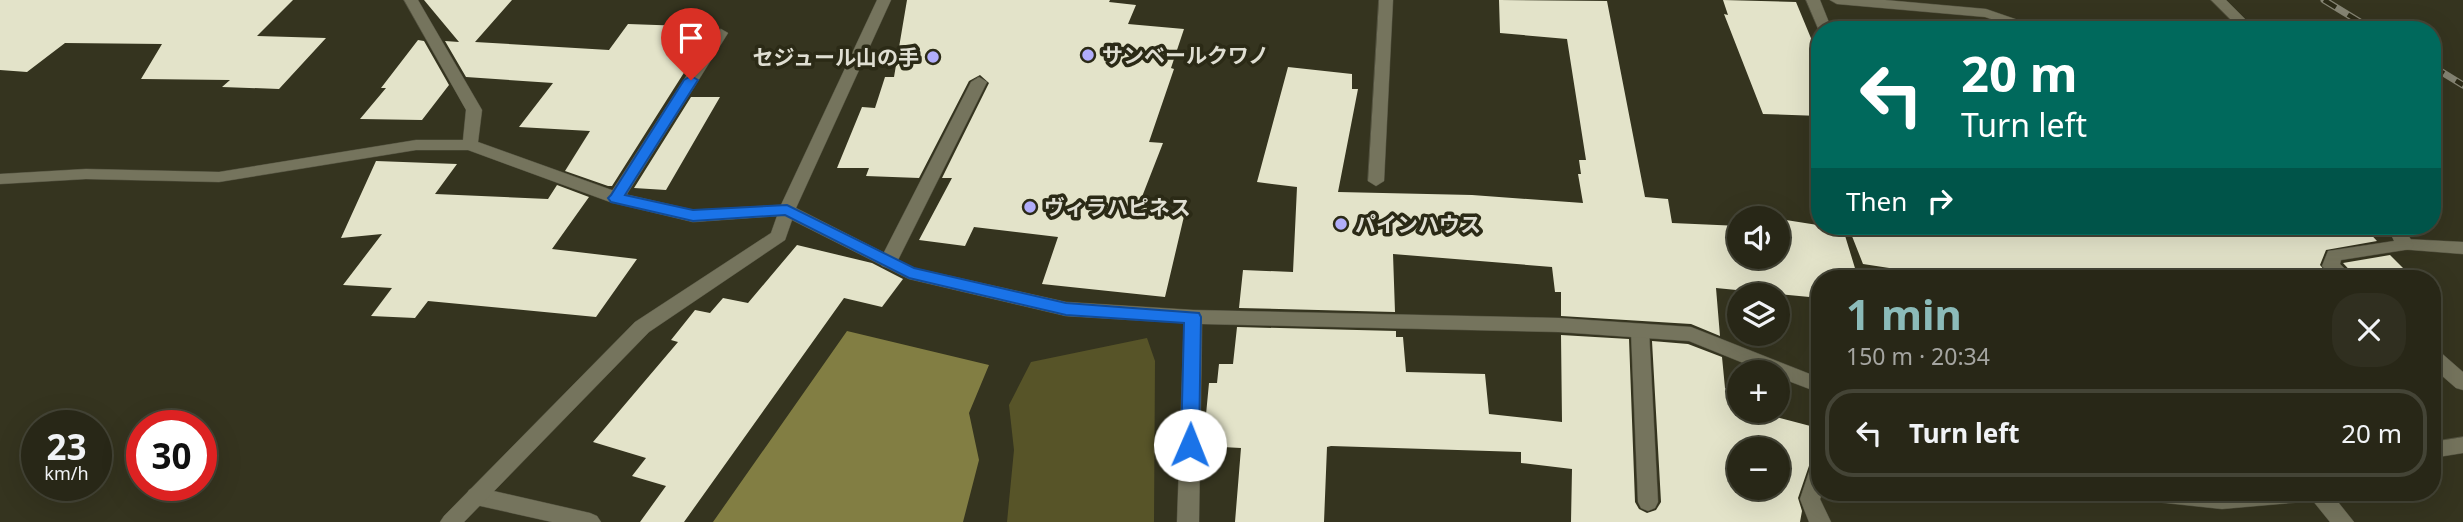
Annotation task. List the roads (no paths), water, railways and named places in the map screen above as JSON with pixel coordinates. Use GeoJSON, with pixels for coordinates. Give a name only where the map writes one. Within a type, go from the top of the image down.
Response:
{"type":"FeatureCollection","features":[{"type":"Feature","properties":{"kind":"street"},"geometry":{"type":"LineString","coordinates":[[411,0],[474,110],[470,145]]}},
{"type":"Feature","properties":{"kind":"street"},"geometry":{"type":"LineString","coordinates":[[451,522],[642,327],[779,236],[787,210],[884,0]]}},
{"type":"Feature","properties":{"kind":"street"},"geometry":{"type":"LineString","coordinates":[[1376,181],[1386,0]]}},
{"type":"Feature","properties":{"kind":"street"},"geometry":{"type":"LineString","coordinates":[[1812,0],[1821,21]]}},
{"type":"Feature","properties":{"kind":"street"},"geometry":{"type":"LineString","coordinates":[[1837,0],[1986,13],[2011,21]]}},
{"type":"Feature","properties":{"kind":"street"},"geometry":{"type":"LineString","coordinates":[[2218,0],[2240,21]]}},
{"type":"Feature","properties":{"kind":"street"},"geometry":{"type":"LineString","coordinates":[[616,198],[721,33]]}},
{"type":"Feature","properties":{"kind":"street"},"geometry":{"type":"LineString","coordinates":[[888,262],[979,82]]}},
{"type":"Feature","properties":{"kind":"street"},"geometry":{"type":"LineString","coordinates":[[0,179],[86,174],[219,177],[416,145],[470,145],[616,198],[693,216],[787,210],[909,273],[1066,309],[1193,317],[1559,325],[1691,334],[1811,382]]}},
{"type":"Feature","properties":{"kind":"street"},"geometry":{"type":"LineString","coordinates":[[2400,235],[2406,245]]}},
{"type":"Feature","properties":{"kind":"street"},"geometry":{"type":"LineString","coordinates":[[2336,270],[2331,266],[2334,255],[2406,245],[2463,248]]}},
{"type":"Feature","properties":{"kind":"street"},"geometry":{"type":"LineString","coordinates":[[1188,522],[1193,317]]}},
{"type":"Feature","properties":{"kind":"street"},"geometry":{"type":"LineString","coordinates":[[1640,331],[1648,502]]}},
{"type":"Feature","properties":{"kind":"street"},"geometry":{"type":"LineString","coordinates":[[2441,364],[2463,383]]}},
{"type":"Feature","properties":{"kind":"street"},"geometry":{"type":"LineString","coordinates":[[2441,448],[2463,444]]}},
{"type":"Feature","properties":{"kind":"street"},"geometry":{"type":"LineString","coordinates":[[476,496],[590,522]]}},
{"type":"Feature","properties":{"kind":"street"},"geometry":{"type":"LineString","coordinates":[[1811,496],[1820,522]]}},
{"type":"Feature","properties":{"kind":"street"},"geometry":{"type":"LineString","coordinates":[[2324,501],[2343,522]]}},
{"type":"Feature","properties":{"kind":"railway"},"geometry":{"type":"LineString","coordinates":[[2324,0],[2358,21]]}},
{"type":"Feature","properties":{"kind":"railway"},"geometry":{"type":"LineString","coordinates":[[2441,72],[2463,85]]}},
{"type":"Feature","properties":{"kind":"place","name":"サンベールクワノ"},"geometry":{"type":"Point","coordinates":[1088,55]}},
{"type":"Feature","properties":{"kind":"place","name":"セジュール山の手"},"geometry":{"type":"Point","coordinates":[933,57]}},
{"type":"Feature","properties":{"kind":"place","name":"ヴィラハピネス"},"geometry":{"type":"Point","coordinates":[1030,207]}},
{"type":"Feature","properties":{"kind":"place","name":"パインハウス"},"geometry":{"type":"Point","coordinates":[1341,224]}}]}
